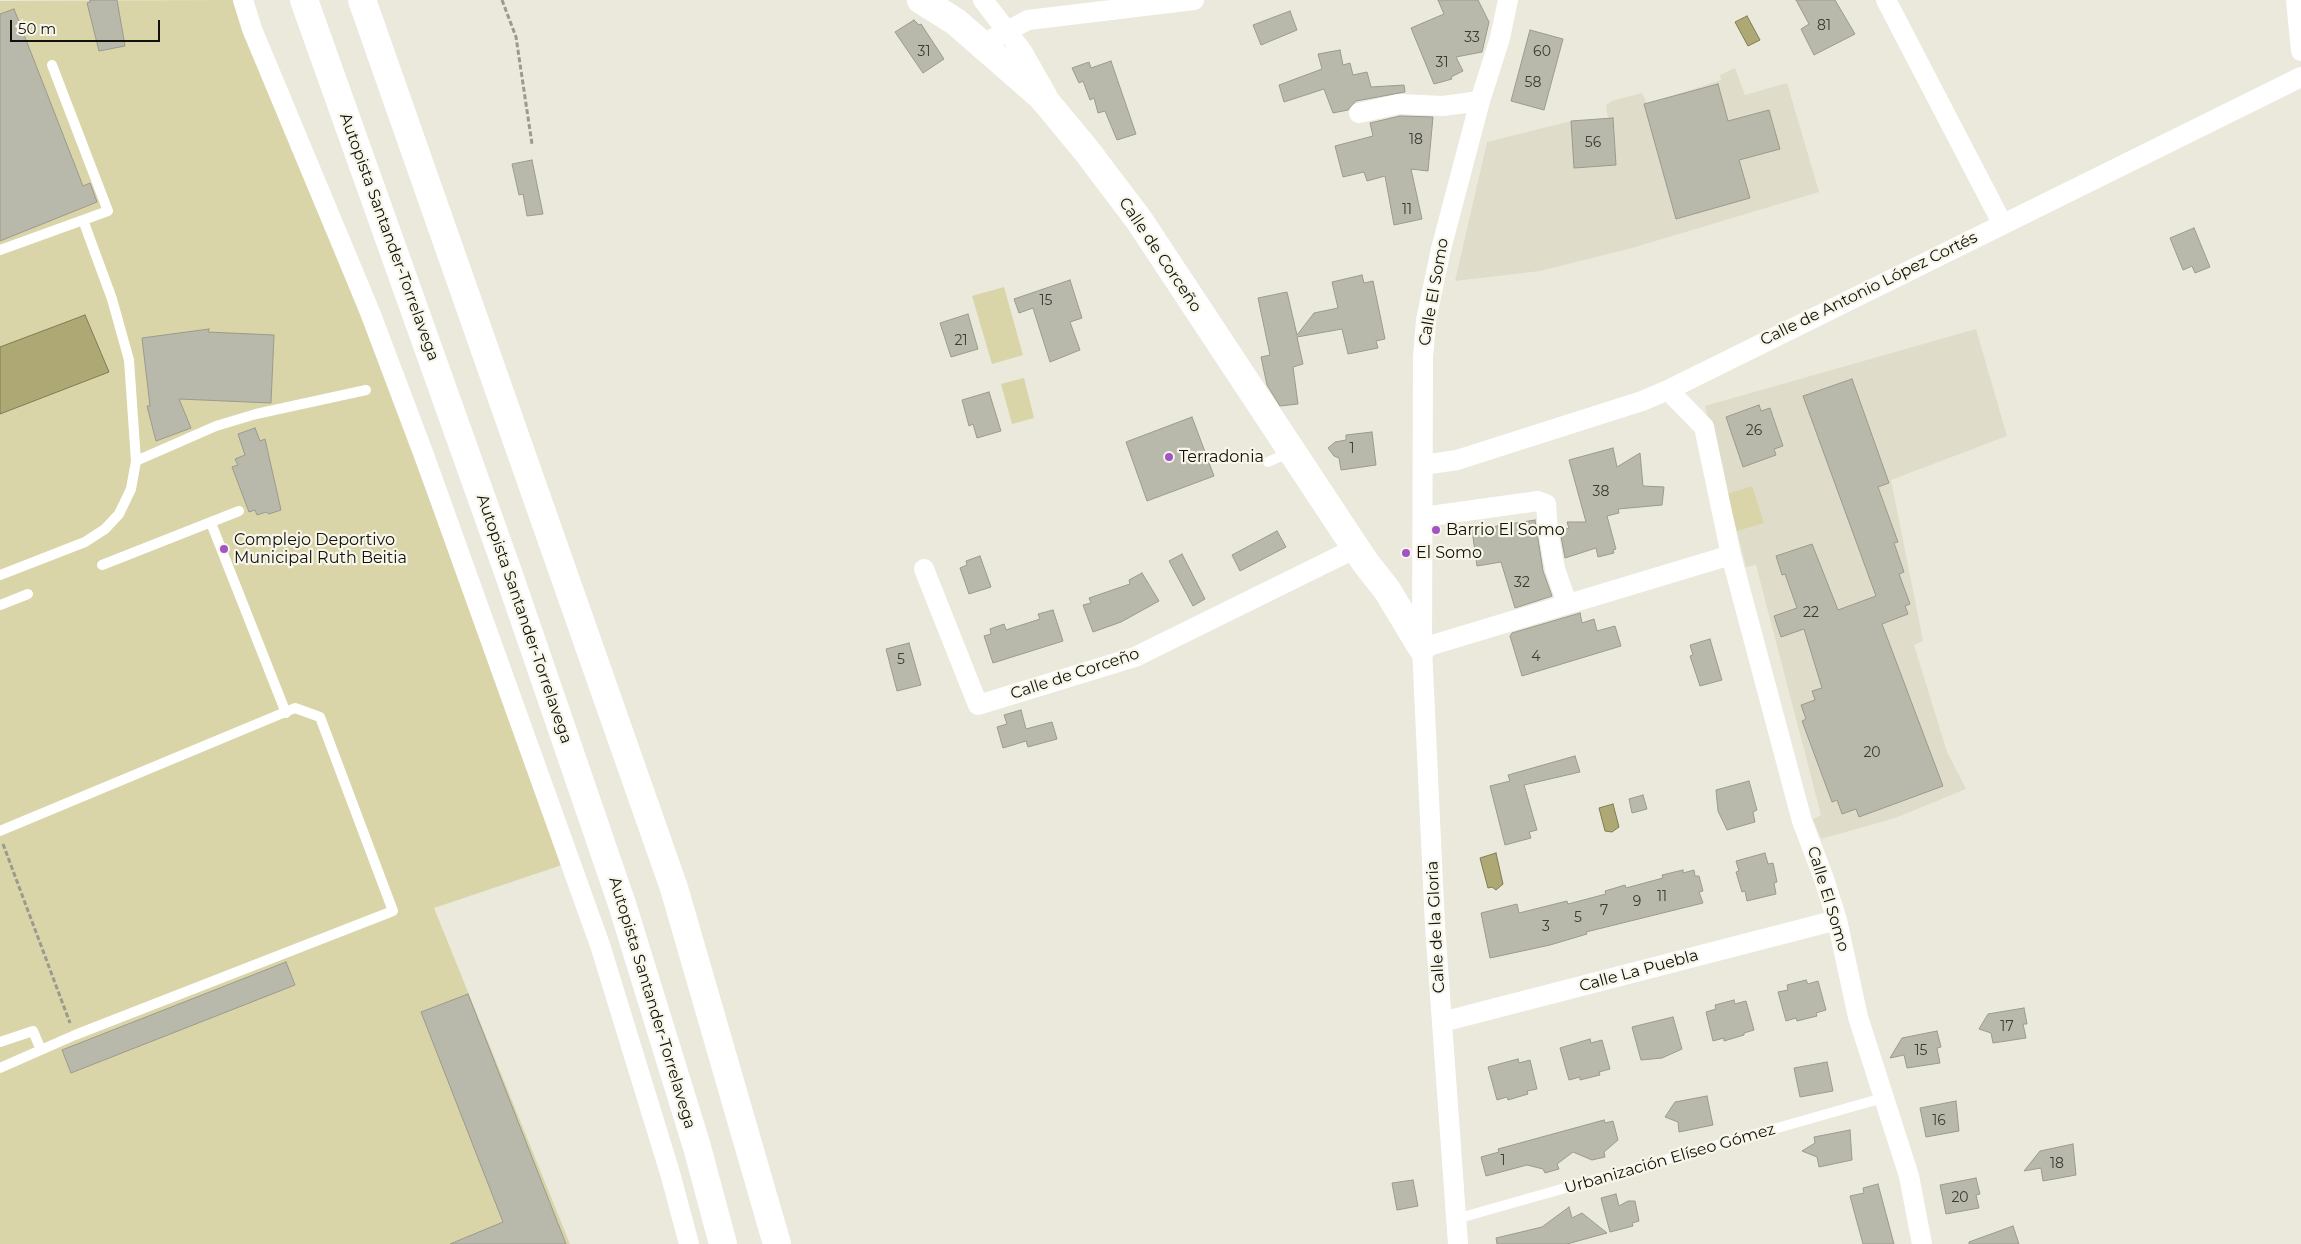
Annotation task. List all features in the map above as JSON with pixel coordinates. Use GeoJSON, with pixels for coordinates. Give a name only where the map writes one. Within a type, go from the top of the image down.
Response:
{"type":"FeatureCollection","features":[{"type":"Feature","properties":{"kind":"main road","name":"Autopista Santander-Torrelavega"},"geometry":{"type":"LineString","coordinates":[[304,0],[502,554],[622,904],[697,1147],[723,1244]]}},
{"type":"Feature","properties":{"kind":"main road"},"geometry":{"type":"LineString","coordinates":[[362,0],[674,888],[777,1244]]}},
{"type":"Feature","properties":{"kind":"main road","name":"Calle de Corceño"},"geometry":{"type":"LineString","coordinates":[[939,8],[994,38],[1059,116],[1138,220],[1280,457],[1356,548],[1387,590],[1422,648]]}},
{"type":"Feature","properties":{"kind":"main road","name":"Calle de Corceño"},"geometry":{"type":"LineString","coordinates":[[1387,590],[1422,610]]}},
{"type":"Feature","properties":{"kind":"street"},"geometry":{"type":"LineString","coordinates":[[243,0],[252,29],[374,321],[587,908],[642,1078],[689,1244]]}},
{"type":"Feature","properties":{"kind":"street"},"geometry":{"type":"LineString","coordinates":[[939,8],[988,7],[994,38],[1028,20],[1194,0]]}},
{"type":"Feature","properties":{"kind":"street","name":"Calle El Somo"},"geometry":{"type":"LineString","coordinates":[[1422,610],[1423,358],[1426,320],[1441,249],[1480,102],[1500,38],[1508,0]]}},
{"type":"Feature","properties":{"kind":"street"},"geometry":{"type":"LineString","coordinates":[[1886,0],[2002,223]]}},
{"type":"Feature","properties":{"kind":"street"},"geometry":{"type":"LineString","coordinates":[[2296,0],[2301,51]]}},
{"type":"Feature","properties":{"kind":"street","name":"Calle de Antonio López Cortés"},"geometry":{"type":"LineString","coordinates":[[1423,465],[1457,460],[1642,401],[1668,390],[2002,223],[2301,77]]}},
{"type":"Feature","properties":{"kind":"street"},"geometry":{"type":"LineString","coordinates":[[1359,113],[1399,104],[1443,106],[1480,102]]}},
{"type":"Feature","properties":{"kind":"street","name":"Calle El Somo"},"geometry":{"type":"LineString","coordinates":[[1668,390],[1704,427],[1731,554],[1802,820],[1837,920],[1858,1016],[1909,1176],[1922,1244]]}},
{"type":"Feature","properties":{"kind":"street"},"geometry":{"type":"LineString","coordinates":[[1423,517],[1538,501],[1546,504],[1548,531],[1555,569],[1568,603]]}},
{"type":"Feature","properties":{"kind":"street","name":"Calle de Corceño"},"geometry":{"type":"LineString","coordinates":[[924,569],[978,705],[1135,657],[1356,548]]}},
{"type":"Feature","properties":{"kind":"street"},"geometry":{"type":"LineString","coordinates":[[1422,648],[1731,554]]}},
{"type":"Feature","properties":{"kind":"street","name":"Calle de la Gloria"},"geometry":{"type":"LineString","coordinates":[[1422,610],[1422,648],[1435,926],[1458,1244]]}},
{"type":"Feature","properties":{"kind":"street","name":"Calle La Puebla"},"geometry":{"type":"LineString","coordinates":[[1442,1022],[1837,920]]}},
{"type":"Feature","properties":{"kind":"lane"},"geometry":{"type":"LineString","coordinates":[[0,250],[108,211],[52,65]]}},
{"type":"Feature","properties":{"kind":"lane"},"geometry":{"type":"LineString","coordinates":[[0,575],[85,542],[105,529],[119,514],[131,489],[136,461],[129,360],[112,299],[84,220]]}},
{"type":"Feature","properties":{"kind":"lane"},"geometry":{"type":"LineString","coordinates":[[136,461],[216,426],[256,414],[366,390]]}},
{"type":"Feature","properties":{"kind":"lane"},"geometry":{"type":"LineString","coordinates":[[102,565],[239,511]]}},
{"type":"Feature","properties":{"kind":"lane"},"geometry":{"type":"LineString","coordinates":[[210,523],[286,712]]}},
{"type":"Feature","properties":{"kind":"lane"},"geometry":{"type":"LineString","coordinates":[[0,605],[28,594]]}},
{"type":"Feature","properties":{"kind":"lane"},"geometry":{"type":"LineString","coordinates":[[0,831],[296,708],[320,717],[393,911],[75,1035],[0,1068]]}},
{"type":"Feature","properties":{"kind":"lane"},"geometry":{"type":"LineString","coordinates":[[0,1042],[34,1031],[41,1050]]}},
{"type":"Feature","properties":{"kind":"lane","name":"Urbanización Elíseo Gómez"},"geometry":{"type":"LineString","coordinates":[[1456,1219],[1883,1098]]}},
{"type":"Feature","properties":{"kind":"path"},"geometry":{"type":"LineString","coordinates":[[502,0],[516,37],[532,144]]}},
{"type":"Feature","properties":{"kind":"path"},"geometry":{"type":"LineString","coordinates":[[0,836],[75,1035]]}},
{"type":"Feature","properties":{"kind":"shaded area","name":"Complejo Deportivo Municipal Ruth Beitia"},"geometry":{"type":"Polygon","coordinates":[[[235,0],[364,325],[487,652],[562,865],[434,908],[570,1244],[0,1244],[0,1],[235,0]]]}},
{"type":"Feature","properties":{"kind":"shaded area"},"geometry":{"type":"Polygon","coordinates":[[[1747,16],[1760,40],[1748,46],[1735,22],[1747,16]]]}},
{"type":"Feature","properties":{"kind":"shaded area"},"geometry":{"type":"Polygon","coordinates":[[[1735,68],[1745,95],[1787,83],[1819,192],[1632,248],[1540,271],[1455,281],[1487,142],[1571,121],[1608,119],[1606,105],[1612,101],[1642,93],[1647,104],[1721,80],[1720,75],[1735,68]]]}},
{"type":"Feature","properties":{"kind":"shaded area"},"geometry":{"type":"Polygon","coordinates":[[[1004,287],[1023,355],[992,364],[972,296],[1004,287]]]}},
{"type":"Feature","properties":{"kind":"shaded area"},"geometry":{"type":"Polygon","coordinates":[[[85,315],[109,372],[0,414],[0,347],[85,315]]]}},
{"type":"Feature","properties":{"kind":"shaded area"},"geometry":{"type":"Polygon","coordinates":[[[1976,329],[2007,436],[1891,480],[1923,641],[1914,645],[1947,752],[1966,789],[1895,818],[1821,839],[1813,819],[1821,815],[1756,565],[1746,567],[1705,406],[1976,329]]]}},
{"type":"Feature","properties":{"kind":"shaded area"},"geometry":{"type":"Polygon","coordinates":[[[1024,378],[1034,418],[1012,424],[1001,384],[1024,378]]]}},
{"type":"Feature","properties":{"kind":"shaded area"},"geometry":{"type":"Polygon","coordinates":[[[1752,486],[1764,523],[1737,531],[1727,494],[1752,486]]]}},
{"type":"Feature","properties":{"kind":"shaded area"},"geometry":{"type":"Polygon","coordinates":[[[1613,804],[1619,827],[1612,832],[1605,831],[1599,808],[1613,804]]]}},
{"type":"Feature","properties":{"kind":"shaded area"},"geometry":{"type":"Polygon","coordinates":[[[1496,853],[1503,884],[1496,890],[1492,887],[1488,888],[1480,858],[1496,853]]]}},
{"type":"Feature","properties":{"kind":"building"},"geometry":{"type":"Polygon","coordinates":[[[90,0],[117,0],[125,46],[99,51],[87,3],[90,0]]]}},
{"type":"Feature","properties":{"kind":"building"},"geometry":{"type":"Polygon","coordinates":[[[1438,0],[1478,0],[1489,22],[1482,52],[1456,57],[1463,71],[1451,77],[1452,79],[1434,84],[1411,28],[1444,14],[1438,0]]]}},
{"type":"Feature","properties":{"kind":"building"},"geometry":{"type":"Polygon","coordinates":[[[1796,0],[1835,0],[1855,34],[1814,55],[1801,29],[1809,24],[1796,0]]]}},
{"type":"Feature","properties":{"kind":"building"},"geometry":{"type":"Polygon","coordinates":[[[14,9],[83,186],[90,183],[97,202],[0,241],[0,14],[14,9]]]}},
{"type":"Feature","properties":{"kind":"building"},"geometry":{"type":"Polygon","coordinates":[[[1290,11],[1297,30],[1261,45],[1253,25],[1290,11]]]}},
{"type":"Feature","properties":{"kind":"building"},"geometry":{"type":"Polygon","coordinates":[[[914,20],[919,25],[921,24],[944,59],[923,73],[895,32],[914,20]]]}},
{"type":"Feature","properties":{"kind":"building"},"geometry":{"type":"Polygon","coordinates":[[[1530,30],[1563,39],[1544,110],[1511,101],[1530,30]]]}},
{"type":"Feature","properties":{"kind":"building"},"geometry":{"type":"Polygon","coordinates":[[[1340,50],[1343,65],[1350,63],[1353,75],[1367,72],[1371,87],[1404,85],[1405,92],[1356,101],[1348,110],[1333,113],[1324,89],[1284,102],[1279,85],[1322,69],[1318,54],[1340,50]]]}},
{"type":"Feature","properties":{"kind":"building"},"geometry":{"type":"Polygon","coordinates":[[[1111,61],[1136,134],[1117,140],[1105,111],[1098,113],[1094,98],[1090,100],[1083,81],[1079,83],[1072,68],[1089,62],[1091,68],[1111,61]]]}},
{"type":"Feature","properties":{"kind":"building"},"geometry":{"type":"Polygon","coordinates":[[[1718,84],[1728,121],[1769,110],[1780,149],[1739,160],[1750,198],[1676,219],[1644,104],[1718,84]]]}},
{"type":"Feature","properties":{"kind":"building"},"geometry":{"type":"Polygon","coordinates":[[[1400,116],[1433,117],[1428,171],[1411,169],[1422,219],[1394,225],[1385,176],[1367,181],[1364,172],[1343,177],[1335,146],[1373,136],[1370,123],[1400,116]]]}},
{"type":"Feature","properties":{"kind":"building"},"geometry":{"type":"Polygon","coordinates":[[[1613,118],[1616,165],[1574,168],[1571,121],[1613,118]]]}},
{"type":"Feature","properties":{"kind":"building"},"geometry":{"type":"Polygon","coordinates":[[[532,160],[543,214],[527,216],[523,194],[519,195],[512,164],[532,160]]]}},
{"type":"Feature","properties":{"kind":"building"},"geometry":{"type":"Polygon","coordinates":[[[2194,228],[2210,267],[2195,273],[2192,266],[2183,270],[2170,238],[2194,228]]]}},
{"type":"Feature","properties":{"kind":"building"},"geometry":{"type":"Polygon","coordinates":[[[1362,275],[1364,283],[1373,281],[1385,339],[1376,341],[1378,348],[1348,354],[1342,329],[1297,337],[1303,364],[1293,367],[1298,404],[1280,406],[1267,385],[1261,357],[1270,355],[1258,298],[1287,292],[1297,335],[1314,313],[1338,308],[1332,282],[1362,275]]]}},
{"type":"Feature","properties":{"kind":"building"},"geometry":{"type":"Polygon","coordinates":[[[1070,280],[1082,318],[1070,322],[1080,350],[1050,362],[1033,308],[1019,313],[1014,299],[1070,280]]]}},
{"type":"Feature","properties":{"kind":"building"},"geometry":{"type":"Polygon","coordinates":[[[968,314],[978,349],[951,357],[940,323],[968,314]]]}},
{"type":"Feature","properties":{"kind":"building"},"geometry":{"type":"Polygon","coordinates":[[[209,329],[208,332],[274,335],[271,403],[179,399],[191,428],[156,441],[147,406],[150,406],[142,338],[209,329]]]}},
{"type":"Feature","properties":{"kind":"building"},"geometry":{"type":"Polygon","coordinates":[[[1852,379],[1889,483],[1878,487],[1898,542],[1894,543],[1904,572],[1899,574],[1910,604],[1905,606],[1908,614],[1882,624],[1943,786],[1859,817],[1856,809],[1842,814],[1837,800],[1832,802],[1802,721],[1806,719],[1801,705],[1815,700],[1812,691],[1822,688],[1804,629],[1781,637],[1774,616],[1797,608],[1785,574],[1782,575],[1776,556],[1812,544],[1838,610],[1876,596],[1803,396],[1852,379]]]}},
{"type":"Feature","properties":{"kind":"building"},"geometry":{"type":"Polygon","coordinates":[[[989,392],[1001,431],[977,438],[973,424],[969,426],[962,400],[989,392]]]}},
{"type":"Feature","properties":{"kind":"building"},"geometry":{"type":"Polygon","coordinates":[[[1759,405],[1761,411],[1770,408],[1783,446],[1774,449],[1776,455],[1743,467],[1726,417],[1759,405]]]}},
{"type":"Feature","properties":{"kind":"building","name":"Terradonia"},"geometry":{"type":"Polygon","coordinates":[[[1192,417],[1214,476],[1147,501],[1126,442],[1192,417]]]}},
{"type":"Feature","properties":{"kind":"building"},"geometry":{"type":"Polygon","coordinates":[[[255,428],[260,441],[265,439],[281,510],[269,514],[266,512],[257,515],[255,510],[249,512],[232,467],[238,465],[235,459],[245,455],[238,434],[255,428]]]}},
{"type":"Feature","properties":{"kind":"building"},"geometry":{"type":"Polygon","coordinates":[[[1372,432],[1376,465],[1341,470],[1339,458],[1334,456],[1328,448],[1335,442],[1346,440],[1346,435],[1372,432]]]}},
{"type":"Feature","properties":{"kind":"building"},"geometry":{"type":"Polygon","coordinates":[[[1613,448],[1617,467],[1640,453],[1643,486],[1664,487],[1662,505],[1618,509],[1619,513],[1607,516],[1616,549],[1613,550],[1614,553],[1598,557],[1596,548],[1565,558],[1560,531],[1569,528],[1567,522],[1586,522],[1569,460],[1613,448]]]}},
{"type":"Feature","properties":{"kind":"building"},"geometry":{"type":"Polygon","coordinates":[[[1535,520],[1543,571],[1552,596],[1515,608],[1501,562],[1477,566],[1472,530],[1535,520]]]}},
{"type":"Feature","properties":{"kind":"building"},"geometry":{"type":"Polygon","coordinates":[[[1277,531],[1286,547],[1240,571],[1232,555],[1277,531]]]}},
{"type":"Feature","properties":{"kind":"building"},"geometry":{"type":"Polygon","coordinates":[[[1182,554],[1205,599],[1193,606],[1169,561],[1182,554]]]}},
{"type":"Feature","properties":{"kind":"building"},"geometry":{"type":"Polygon","coordinates":[[[980,556],[991,587],[969,594],[960,568],[967,565],[966,561],[980,556]]]}},
{"type":"Feature","properties":{"kind":"building"},"geometry":{"type":"Polygon","coordinates":[[[1142,573],[1159,601],[1121,622],[1093,632],[1083,605],[1091,603],[1089,598],[1130,584],[1129,580],[1142,573]]]}},
{"type":"Feature","properties":{"kind":"building"},"geometry":{"type":"Polygon","coordinates":[[[1053,610],[1063,641],[993,663],[984,636],[991,634],[990,629],[1004,624],[1006,630],[1040,619],[1038,614],[1053,610]]]}},
{"type":"Feature","properties":{"kind":"building"},"geometry":{"type":"Polygon","coordinates":[[[1580,613],[1582,623],[1594,619],[1597,631],[1615,626],[1621,646],[1522,676],[1510,636],[1512,633],[1580,613]]]}},
{"type":"Feature","properties":{"kind":"building"},"geometry":{"type":"Polygon","coordinates":[[[1710,639],[1722,680],[1700,686],[1690,656],[1693,655],[1690,645],[1710,639]]]}},
{"type":"Feature","properties":{"kind":"building"},"geometry":{"type":"Polygon","coordinates":[[[909,643],[921,685],[897,691],[886,649],[909,643]]]}},
{"type":"Feature","properties":{"kind":"building"},"geometry":{"type":"Polygon","coordinates":[[[1021,710],[1026,729],[1052,722],[1057,739],[1028,747],[1026,741],[1003,748],[997,727],[1007,724],[1004,715],[1021,710]]]}},
{"type":"Feature","properties":{"kind":"building"},"geometry":{"type":"Polygon","coordinates":[[[1575,756],[1580,772],[1524,785],[1537,830],[1529,832],[1531,838],[1505,845],[1490,786],[1510,781],[1508,775],[1575,756]]]}},
{"type":"Feature","properties":{"kind":"building"},"geometry":{"type":"Polygon","coordinates":[[[1749,781],[1757,810],[1753,812],[1755,822],[1727,830],[1718,811],[1716,790],[1749,781]]]}},
{"type":"Feature","properties":{"kind":"building"},"geometry":{"type":"Polygon","coordinates":[[[1643,795],[1647,809],[1632,813],[1629,799],[1643,795]]]}},
{"type":"Feature","properties":{"kind":"building"},"geometry":{"type":"Polygon","coordinates":[[[1765,853],[1768,864],[1773,863],[1777,882],[1774,883],[1776,894],[1747,901],[1745,891],[1742,892],[1736,872],[1739,871],[1736,861],[1765,853]]]}},
{"type":"Feature","properties":{"kind":"building"},"geometry":{"type":"Polygon","coordinates":[[[1683,870],[1683,873],[1694,870],[1695,876],[1699,876],[1703,891],[1699,892],[1703,903],[1586,932],[1587,934],[1550,945],[1490,958],[1481,913],[1517,904],[1519,913],[1567,901],[1568,904],[1606,894],[1605,891],[1625,885],[1626,888],[1663,878],[1662,875],[1683,870]]]}},
{"type":"Feature","properties":{"kind":"building"},"geometry":{"type":"Polygon","coordinates":[[[286,962],[295,985],[71,1073],[62,1050],[286,962]]]}},
{"type":"Feature","properties":{"kind":"building"},"geometry":{"type":"Polygon","coordinates":[[[1806,980],[1808,984],[1818,981],[1826,1010],[1816,1013],[1817,1016],[1797,1021],[1796,1018],[1786,1021],[1778,992],[1788,990],[1787,985],[1806,980]]]}},
{"type":"Feature","properties":{"kind":"building"},"geometry":{"type":"Polygon","coordinates":[[[468,994],[566,1244],[450,1244],[503,1222],[421,1012],[468,994]]]}},
{"type":"Feature","properties":{"kind":"building"},"geometry":{"type":"Polygon","coordinates":[[[1734,1000],[1735,1004],[1746,1001],[1754,1030],[1724,1041],[1724,1038],[1713,1041],[1706,1012],[1716,1009],[1715,1005],[1734,1000]]]}},
{"type":"Feature","properties":{"kind":"building"},"geometry":{"type":"Polygon","coordinates":[[[2024,1008],[2027,1024],[2023,1024],[2026,1038],[1993,1043],[1991,1033],[1979,1029],[1988,1014],[2024,1008]]]}},
{"type":"Feature","properties":{"kind":"building"},"geometry":{"type":"Polygon","coordinates":[[[1673,1017],[1682,1049],[1662,1058],[1641,1060],[1632,1027],[1673,1017]]]}},
{"type":"Feature","properties":{"kind":"building"},"geometry":{"type":"Polygon","coordinates":[[[1937,1031],[1941,1047],[1937,1048],[1940,1063],[1907,1068],[1904,1055],[1890,1058],[1902,1038],[1937,1031]]]}},
{"type":"Feature","properties":{"kind":"building"},"geometry":{"type":"Polygon","coordinates":[[[1590,1039],[1591,1043],[1602,1040],[1610,1069],[1599,1072],[1600,1075],[1580,1080],[1580,1077],[1569,1080],[1560,1048],[1590,1039]]]}},
{"type":"Feature","properties":{"kind":"building"},"geometry":{"type":"Polygon","coordinates":[[[1518,1059],[1519,1063],[1530,1060],[1537,1089],[1527,1091],[1528,1094],[1508,1100],[1507,1097],[1497,1100],[1488,1067],[1518,1059]]]}},
{"type":"Feature","properties":{"kind":"building"},"geometry":{"type":"Polygon","coordinates":[[[1827,1062],[1833,1091],[1800,1097],[1794,1068],[1827,1062]]]}},
{"type":"Feature","properties":{"kind":"building"},"geometry":{"type":"Polygon","coordinates":[[[1707,1096],[1713,1125],[1679,1132],[1678,1122],[1665,1117],[1675,1102],[1707,1096]]]}},
{"type":"Feature","properties":{"kind":"building"},"geometry":{"type":"Polygon","coordinates":[[[1956,1101],[1959,1131],[1926,1137],[1920,1108],[1956,1101]]]}},
{"type":"Feature","properties":{"kind":"building"},"geometry":{"type":"Polygon","coordinates":[[[1604,1120],[1605,1123],[1613,1121],[1618,1140],[1604,1152],[1605,1157],[1592,1160],[1573,1152],[1557,1164],[1559,1169],[1545,1173],[1543,1169],[1527,1165],[1486,1176],[1481,1157],[1499,1152],[1498,1149],[1604,1120]]]}},
{"type":"Feature","properties":{"kind":"building"},"geometry":{"type":"Polygon","coordinates":[[[1850,1130],[1852,1160],[1819,1167],[1817,1157],[1802,1151],[1815,1143],[1814,1137],[1850,1130]]]}},
{"type":"Feature","properties":{"kind":"building"},"geometry":{"type":"Polygon","coordinates":[[[2073,1144],[2076,1175],[2043,1181],[2041,1168],[2024,1171],[2040,1151],[2073,1144]]]}},
{"type":"Feature","properties":{"kind":"building"},"geometry":{"type":"Polygon","coordinates":[[[1976,1178],[1980,1194],[1976,1195],[1979,1208],[1946,1214],[1940,1185],[1976,1178]]]}},
{"type":"Feature","properties":{"kind":"building"},"geometry":{"type":"Polygon","coordinates":[[[1413,1180],[1418,1206],[1397,1210],[1392,1183],[1413,1180]]]}},
{"type":"Feature","properties":{"kind":"building"},"geometry":{"type":"Polygon","coordinates":[[[1878,1184],[1894,1244],[1863,1244],[1850,1196],[1864,1193],[1863,1188],[1878,1184]]]}},
{"type":"Feature","properties":{"kind":"building"},"geometry":{"type":"Polygon","coordinates":[[[1616,1194],[1619,1206],[1628,1201],[1635,1201],[1639,1221],[1632,1223],[1633,1226],[1610,1232],[1601,1198],[1616,1194]]]}},
{"type":"Feature","properties":{"kind":"building"},"geometry":{"type":"Polygon","coordinates":[[[1569,1207],[1572,1218],[1582,1213],[1607,1233],[1567,1244],[1497,1244],[1496,1238],[1542,1227],[1569,1207]]]}},
{"type":"Feature","properties":{"kind":"building"},"geometry":{"type":"Polygon","coordinates":[[[2013,1226],[2019,1244],[1969,1244],[1969,1242],[2013,1226]]]}},
{"type":"Feature","properties":{"kind":"place","name":"Terradonia"},"geometry":{"type":"Point","coordinates":[1169,457]}},
{"type":"Feature","properties":{"kind":"place","name":"Barrio El Somo"},"geometry":{"type":"Point","coordinates":[1436,530]}},
{"type":"Feature","properties":{"kind":"place","name":"Complejo Deportivo Municipal Ruth Beitia"},"geometry":{"type":"Point","coordinates":[224,549]}},
{"type":"Feature","properties":{"kind":"place","name":"El Somo"},"geometry":{"type":"Point","coordinates":[1406,553]}}]}
